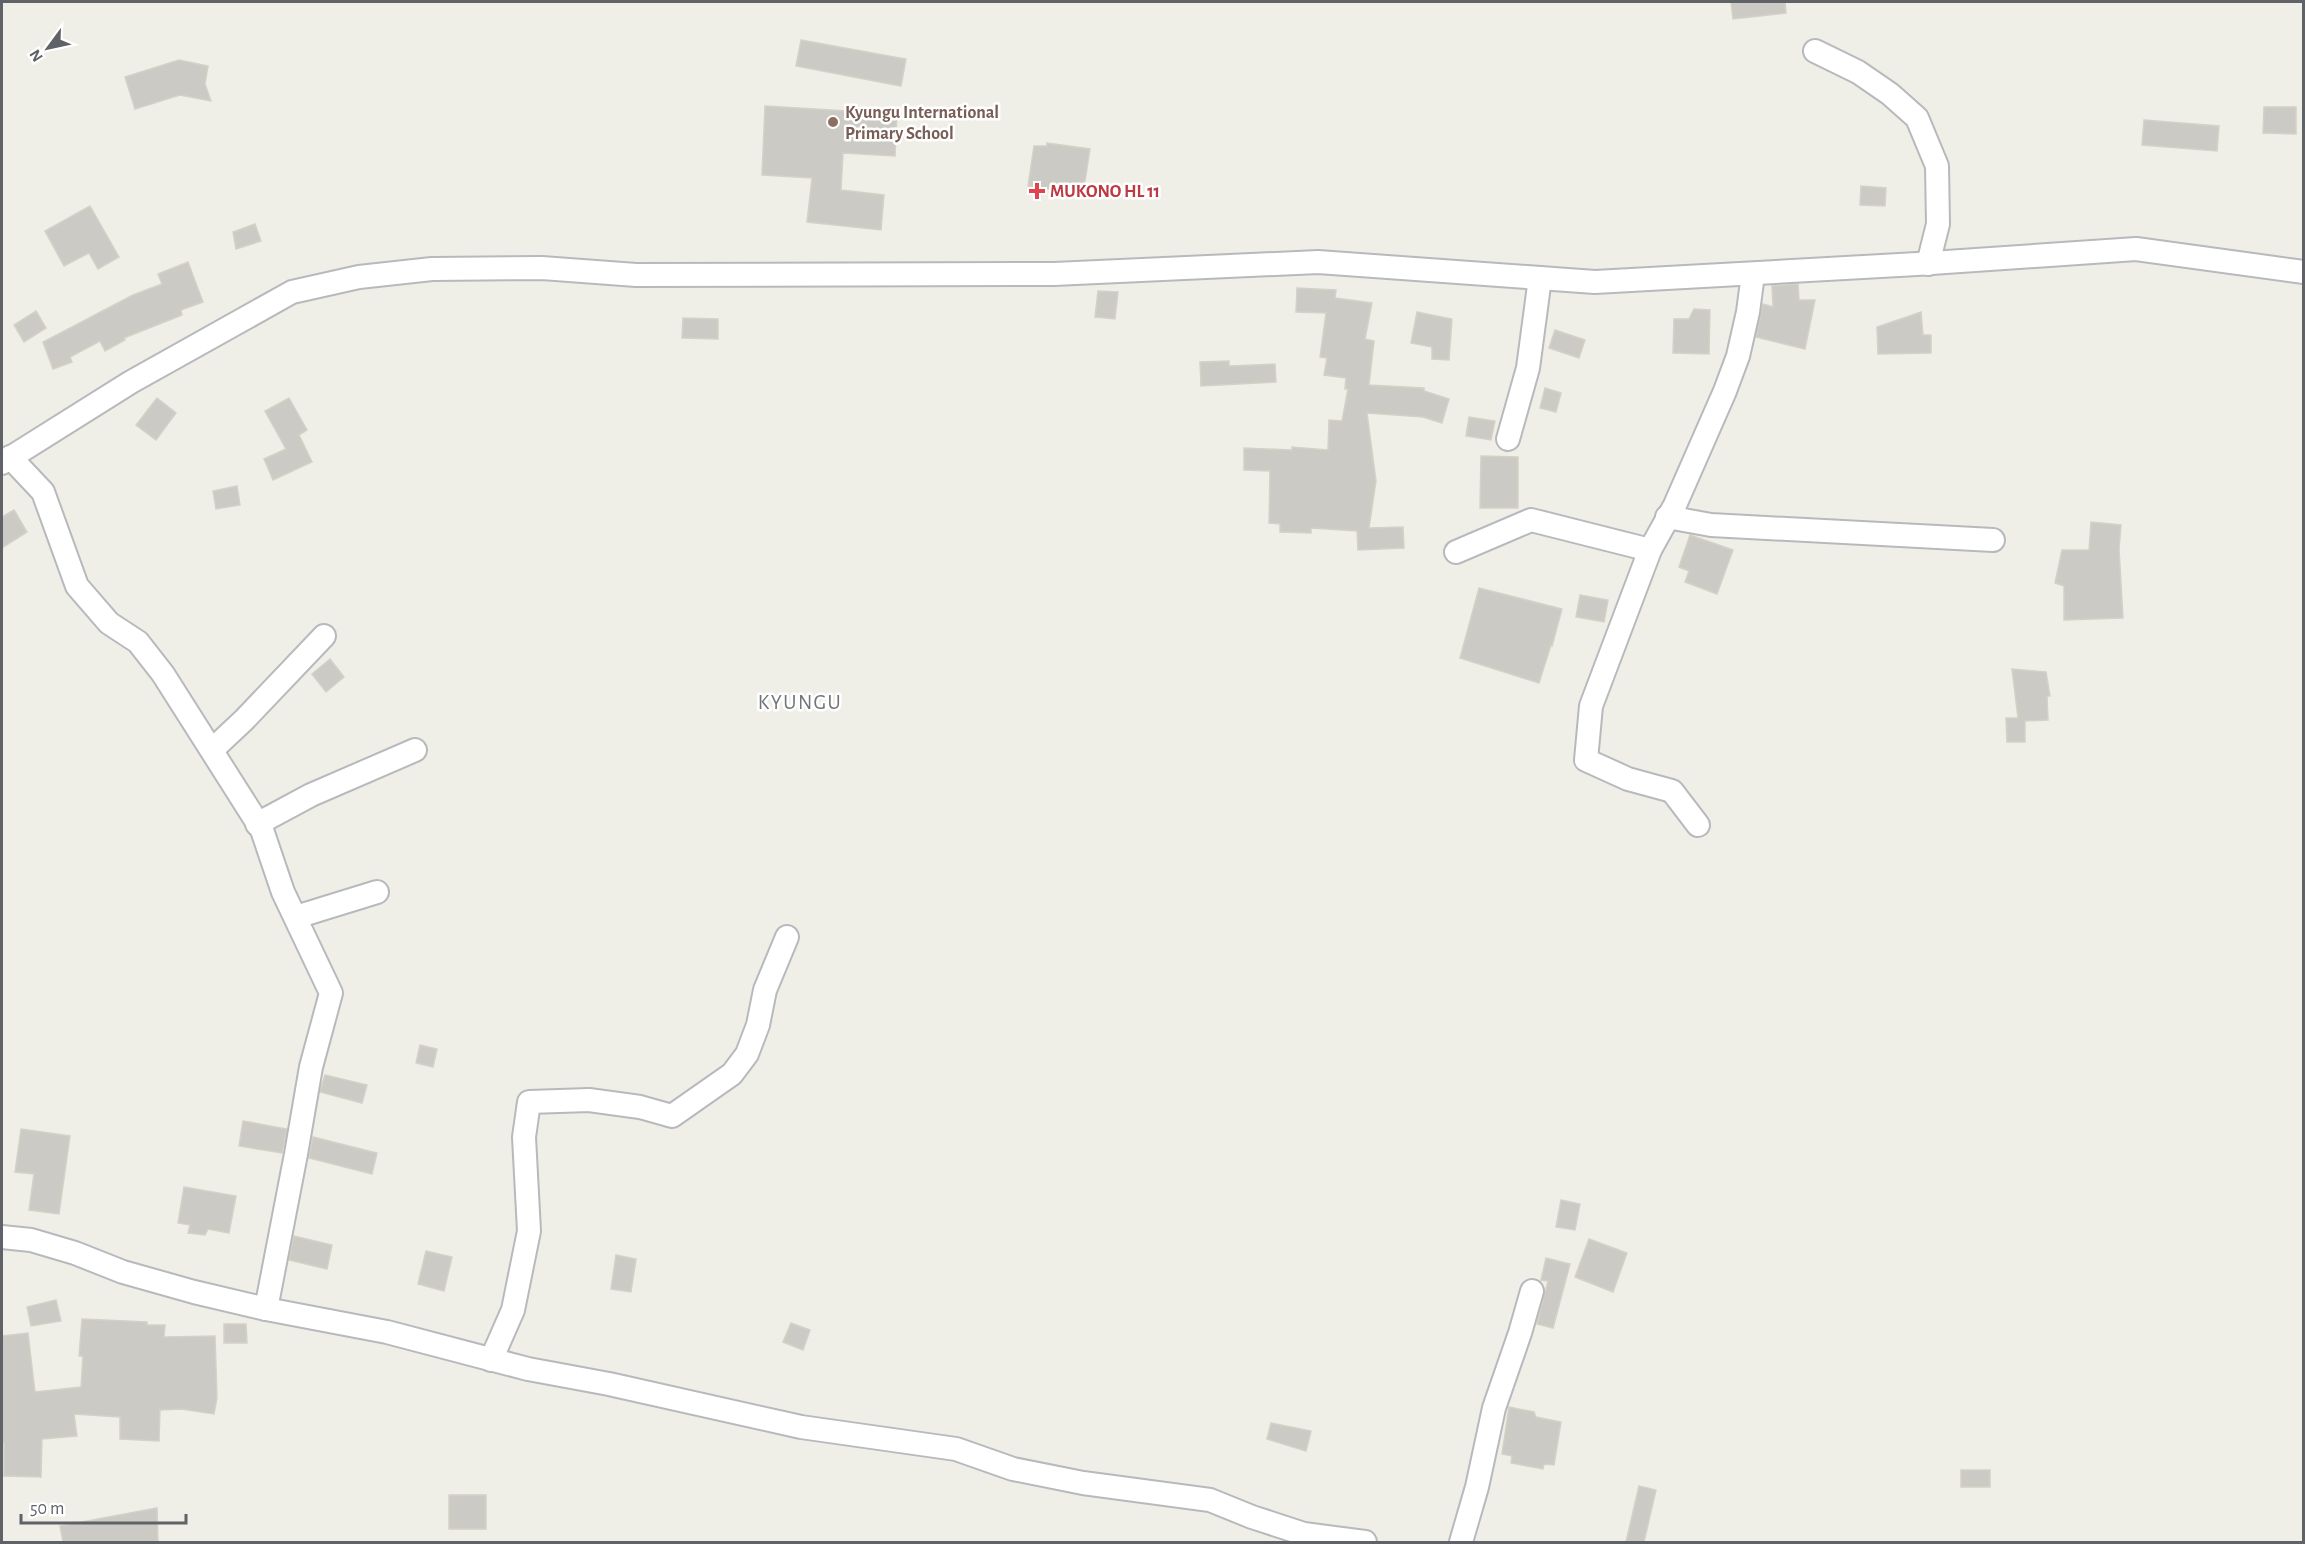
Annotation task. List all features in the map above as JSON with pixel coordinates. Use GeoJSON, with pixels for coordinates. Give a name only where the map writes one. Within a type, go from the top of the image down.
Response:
{"type":"FeatureCollection","features":[{"type":"Feature","properties":{"kind":"street"},"geometry":{"type":"LineString","coordinates":[[1815,51],[1858,72],[1890,94],[1917,117],[1937,166],[1938,224],[1928,264]]}},
{"type":"Feature","properties":{"kind":"street"},"geometry":{"type":"LineString","coordinates":[[266,1309],[311,1067],[331,993],[283,892],[262,830],[163,674],[138,642],[110,623],[77,586],[43,492],[6,460],[131,382],[292,292],[359,277],[432,269],[542,268],[636,274],[1054,274],[1318,262],[1595,282],[1928,264],[2136,249],[2304,272]]}},
{"type":"Feature","properties":{"kind":"street"},"geometry":{"type":"LineString","coordinates":[[1698,825],[1672,791],[1628,779],[1586,760],[1591,706],[1650,550],[1710,427],[1738,356],[1748,312],[1753,274]]}},
{"type":"Feature","properties":{"kind":"street"},"geometry":{"type":"LineString","coordinates":[[1508,439],[1528,368],[1540,279]]}},
{"type":"Feature","properties":{"kind":"street"},"geometry":{"type":"LineString","coordinates":[[1667,517],[1711,525],[1993,540]]}},
{"type":"Feature","properties":{"kind":"street"},"geometry":{"type":"LineString","coordinates":[[1456,552],[1531,520],[1650,550]]}},
{"type":"Feature","properties":{"kind":"street"},"geometry":{"type":"LineString","coordinates":[[212,750],[244,720],[324,636]]}},
{"type":"Feature","properties":{"kind":"street"},"geometry":{"type":"LineString","coordinates":[[257,824],[311,795],[415,750]]}},
{"type":"Feature","properties":{"kind":"street"},"geometry":{"type":"LineString","coordinates":[[296,917],[377,892]]}},
{"type":"Feature","properties":{"kind":"street"},"geometry":{"type":"LineString","coordinates":[[491,1360],[513,1310],[529,1231],[524,1137],[529,1102],[589,1100],[639,1107],[672,1116],[732,1074],[747,1054],[758,1025],[765,990],[787,937]]}},
{"type":"Feature","properties":{"kind":"street"},"geometry":{"type":"LineString","coordinates":[[2,1237],[31,1240],[75,1253],[123,1272],[266,1309],[387,1332],[491,1360],[801,1427],[956,1449],[1013,1468],[1083,1483],[1210,1500],[1304,1534],[1365,1542]]}},
{"type":"Feature","properties":{"kind":"street"},"geometry":{"type":"LineString","coordinates":[[1461,1542],[1478,1486],[1494,1408],[1532,1291]]}},
{"type":"Feature","properties":{"kind":"building"},"geometry":{"type":"Polygon","coordinates":[[[1731,2],[1785,2],[1786,13],[1733,19],[1731,2]]]}},
{"type":"Feature","properties":{"kind":"building"},"geometry":{"type":"Polygon","coordinates":[[[801,40],[906,59],[901,86],[796,66],[801,40]]]}},
{"type":"Feature","properties":{"kind":"building"},"geometry":{"type":"Polygon","coordinates":[[[179,60],[208,66],[205,84],[211,101],[180,95],[135,109],[125,77],[179,60]]]}},
{"type":"Feature","properties":{"kind":"building"},"geometry":{"type":"Polygon","coordinates":[[[765,106],[897,114],[895,156],[843,153],[841,190],[884,195],[881,230],[807,222],[812,178],[762,175],[765,106]]]}},
{"type":"Feature","properties":{"kind":"building"},"geometry":{"type":"Polygon","coordinates":[[[2264,107],[2296,107],[2296,134],[2263,133],[2264,107]]]}},
{"type":"Feature","properties":{"kind":"building"},"geometry":{"type":"Polygon","coordinates":[[[2144,120],[2219,126],[2217,151],[2142,145],[2144,120]]]}},
{"type":"Feature","properties":{"kind":"building"},"geometry":{"type":"Polygon","coordinates":[[[1047,143],[1090,149],[1083,194],[1028,186],[1034,146],[1047,146],[1047,143]]]}},
{"type":"Feature","properties":{"kind":"building"},"geometry":{"type":"Polygon","coordinates":[[[1861,186],[1886,188],[1885,206],[1860,205],[1861,186]]]}},
{"type":"Feature","properties":{"kind":"building"},"geometry":{"type":"Polygon","coordinates":[[[90,206],[119,257],[98,269],[89,253],[64,266],[45,231],[90,206]]]}},
{"type":"Feature","properties":{"kind":"building"},"geometry":{"type":"Polygon","coordinates":[[[255,224],[261,241],[236,249],[233,232],[255,224]]]}},
{"type":"Feature","properties":{"kind":"building"},"geometry":{"type":"Polygon","coordinates":[[[188,262],[203,302],[181,310],[182,315],[124,338],[125,340],[105,351],[100,341],[70,357],[72,362],[53,369],[43,342],[133,295],[162,284],[158,274],[188,262]]]}},
{"type":"Feature","properties":{"kind":"building"},"geometry":{"type":"Polygon","coordinates":[[[1798,284],[1799,300],[1815,300],[1805,349],[1756,337],[1763,304],[1773,307],[1772,286],[1798,284]]]}},
{"type":"Feature","properties":{"kind":"building"},"geometry":{"type":"Polygon","coordinates":[[[1297,288],[1336,290],[1335,298],[1372,303],[1365,339],[1374,341],[1369,385],[1424,388],[1424,391],[1449,399],[1442,423],[1423,417],[1367,413],[1376,481],[1369,528],[1403,527],[1404,548],[1358,550],[1357,531],[1311,528],[1311,533],[1280,532],[1280,524],[1269,523],[1270,471],[1244,470],[1244,448],[1292,450],[1292,447],[1328,450],[1329,420],[1342,421],[1348,389],[1345,389],[1346,378],[1324,375],[1327,358],[1320,357],[1326,313],[1296,312],[1297,288]]]}},
{"type":"Feature","properties":{"kind":"building"},"geometry":{"type":"Polygon","coordinates":[[[1098,291],[1118,292],[1115,319],[1095,317],[1098,291]]]}},
{"type":"Feature","properties":{"kind":"building"},"geometry":{"type":"Polygon","coordinates":[[[1694,309],[1710,310],[1709,354],[1673,353],[1674,319],[1689,319],[1694,309]]]}},
{"type":"Feature","properties":{"kind":"building"},"geometry":{"type":"Polygon","coordinates":[[[36,311],[46,328],[24,342],[14,325],[36,311]]]}},
{"type":"Feature","properties":{"kind":"building"},"geometry":{"type":"Polygon","coordinates":[[[1417,312],[1452,319],[1449,360],[1432,359],[1432,347],[1411,343],[1417,312]]]}},
{"type":"Feature","properties":{"kind":"building"},"geometry":{"type":"Polygon","coordinates":[[[1921,312],[1923,335],[1931,335],[1931,353],[1878,354],[1877,327],[1921,312]]]}},
{"type":"Feature","properties":{"kind":"building"},"geometry":{"type":"Polygon","coordinates":[[[683,318],[718,319],[718,339],[682,338],[683,318]]]}},
{"type":"Feature","properties":{"kind":"building"},"geometry":{"type":"Polygon","coordinates":[[[1555,330],[1585,340],[1579,358],[1549,348],[1555,330]]]}},
{"type":"Feature","properties":{"kind":"building"},"geometry":{"type":"Polygon","coordinates":[[[1229,361],[1229,366],[1275,364],[1276,382],[1201,386],[1200,362],[1229,361]]]}},
{"type":"Feature","properties":{"kind":"building"},"geometry":{"type":"Polygon","coordinates":[[[1545,388],[1561,393],[1556,412],[1540,408],[1545,388]]]}},
{"type":"Feature","properties":{"kind":"building"},"geometry":{"type":"Polygon","coordinates":[[[157,398],[176,413],[156,440],[136,425],[157,398]]]}},
{"type":"Feature","properties":{"kind":"building"},"geometry":{"type":"Polygon","coordinates":[[[289,398],[307,430],[299,435],[312,462],[273,480],[264,459],[286,449],[265,411],[289,398]]]}},
{"type":"Feature","properties":{"kind":"building"},"geometry":{"type":"Polygon","coordinates":[[[1469,417],[1495,421],[1491,440],[1466,436],[1469,417]]]}},
{"type":"Feature","properties":{"kind":"building"},"geometry":{"type":"Polygon","coordinates":[[[1481,456],[1518,457],[1518,508],[1480,508],[1481,456]]]}},
{"type":"Feature","properties":{"kind":"building"},"geometry":{"type":"Polygon","coordinates":[[[237,486],[240,505],[216,509],[213,491],[237,486]]]}},
{"type":"Feature","properties":{"kind":"building"},"geometry":{"type":"Polygon","coordinates":[[[14,510],[27,532],[2,548],[2,517],[14,510]]]}},
{"type":"Feature","properties":{"kind":"building"},"geometry":{"type":"Polygon","coordinates":[[[2091,522],[2121,525],[2119,549],[2123,618],[2064,620],[2064,586],[2055,583],[2062,550],[2089,550],[2091,522]]]}},
{"type":"Feature","properties":{"kind":"building"},"geometry":{"type":"Polygon","coordinates":[[[1690,535],[1733,550],[1717,594],[1685,582],[1689,571],[1679,567],[1690,535]]]}},
{"type":"Feature","properties":{"kind":"building"},"geometry":{"type":"Polygon","coordinates":[[[1479,588],[1562,609],[1539,683],[1460,658],[1479,588]]]}},
{"type":"Feature","properties":{"kind":"building"},"geometry":{"type":"Polygon","coordinates":[[[1580,595],[1608,600],[1604,622],[1576,617],[1580,595]]]}},
{"type":"Feature","properties":{"kind":"building"},"geometry":{"type":"Polygon","coordinates":[[[330,659],[344,677],[326,692],[312,674],[330,659]]]}},
{"type":"Feature","properties":{"kind":"building"},"geometry":{"type":"Polygon","coordinates":[[[2012,669],[2046,672],[2050,696],[2047,696],[2048,720],[2025,721],[2025,742],[2007,742],[2006,718],[2018,718],[2012,669]]]}},
{"type":"Feature","properties":{"kind":"building"},"geometry":{"type":"Polygon","coordinates":[[[420,1045],[437,1049],[433,1067],[416,1063],[420,1045]]]}},
{"type":"Feature","properties":{"kind":"building"},"geometry":{"type":"Polygon","coordinates":[[[325,1075],[367,1085],[362,1103],[320,1092],[325,1075]]]}},
{"type":"Feature","properties":{"kind":"building"},"geometry":{"type":"Polygon","coordinates":[[[243,1121],[287,1129],[282,1153],[239,1146],[243,1121]]]}},
{"type":"Feature","properties":{"kind":"building"},"geometry":{"type":"Polygon","coordinates":[[[21,1129],[70,1136],[59,1214],[29,1210],[34,1174],[15,1172],[21,1129]]]}},
{"type":"Feature","properties":{"kind":"building"},"geometry":{"type":"Polygon","coordinates":[[[313,1137],[377,1153],[372,1174],[309,1158],[313,1137]]]}},
{"type":"Feature","properties":{"kind":"building"},"geometry":{"type":"Polygon","coordinates":[[[184,1187],[236,1196],[229,1233],[208,1229],[205,1235],[188,1233],[190,1225],[178,1223],[184,1187]]]}},
{"type":"Feature","properties":{"kind":"building"},"geometry":{"type":"Polygon","coordinates":[[[1561,1200],[1580,1204],[1575,1230],[1556,1227],[1561,1200]]]}},
{"type":"Feature","properties":{"kind":"building"},"geometry":{"type":"Polygon","coordinates":[[[294,1236],[332,1245],[327,1269],[289,1260],[294,1236]]]}},
{"type":"Feature","properties":{"kind":"building"},"geometry":{"type":"Polygon","coordinates":[[[1589,1239],[1627,1253],[1613,1292],[1575,1277],[1589,1239]]]}},
{"type":"Feature","properties":{"kind":"building"},"geometry":{"type":"Polygon","coordinates":[[[426,1251],[452,1257],[444,1291],[418,1284],[426,1251]]]}},
{"type":"Feature","properties":{"kind":"building"},"geometry":{"type":"Polygon","coordinates":[[[616,1255],[636,1259],[631,1292],[611,1289],[616,1255]]]}},
{"type":"Feature","properties":{"kind":"building"},"geometry":{"type":"Polygon","coordinates":[[[1546,1258],[1570,1264],[1553,1328],[1537,1324],[1548,1281],[1541,1280],[1546,1258]]]}},
{"type":"Feature","properties":{"kind":"building"},"geometry":{"type":"Polygon","coordinates":[[[56,1300],[61,1321],[31,1326],[27,1307],[56,1300]]]}},
{"type":"Feature","properties":{"kind":"building"},"geometry":{"type":"Polygon","coordinates":[[[82,1319],[165,1325],[164,1337],[215,1336],[217,1398],[214,1414],[181,1409],[160,1410],[159,1441],[120,1439],[120,1417],[74,1414],[77,1436],[42,1439],[41,1477],[4,1476],[2,1336],[28,1333],[35,1392],[81,1387],[83,1356],[79,1356],[82,1319]]]}},
{"type":"Feature","properties":{"kind":"building"},"geometry":{"type":"Polygon","coordinates":[[[791,1323],[810,1330],[803,1350],[783,1342],[791,1323]]]}},
{"type":"Feature","properties":{"kind":"building"},"geometry":{"type":"Polygon","coordinates":[[[224,1324],[246,1324],[247,1343],[224,1343],[224,1324]]]}},
{"type":"Feature","properties":{"kind":"building"},"geometry":{"type":"Polygon","coordinates":[[[1509,1407],[1534,1412],[1536,1417],[1561,1422],[1554,1465],[1544,1464],[1543,1469],[1511,1463],[1512,1456],[1502,1454],[1509,1407]]]}},
{"type":"Feature","properties":{"kind":"building"},"geometry":{"type":"Polygon","coordinates":[[[1271,1423],[1311,1431],[1306,1451],[1267,1439],[1271,1423]]]}},
{"type":"Feature","properties":{"kind":"building"},"geometry":{"type":"Polygon","coordinates":[[[1961,1470],[1990,1470],[1990,1487],[1961,1487],[1961,1470]]]}},
{"type":"Feature","properties":{"kind":"building"},"geometry":{"type":"Polygon","coordinates":[[[1639,1486],[1656,1490],[1644,1542],[1626,1542],[1639,1486]]]}},
{"type":"Feature","properties":{"kind":"building"},"geometry":{"type":"Polygon","coordinates":[[[449,1495],[486,1495],[486,1529],[449,1529],[449,1495]]]}},
{"type":"Feature","properties":{"kind":"building"},"geometry":{"type":"Polygon","coordinates":[[[157,1508],[158,1542],[63,1542],[60,1526],[157,1508]]]}},
{"type":"Feature","properties":{"kind":"place","name":"Kyungu International Primary School"},"geometry":{"type":"Point","coordinates":[833,122]}},
{"type":"Feature","properties":{"kind":"place","name":"MUKONO HL 11"},"geometry":{"type":"Point","coordinates":[1037,191]}},
{"type":"Feature","properties":{"kind":"district","name":"KYUNGU"},"geometry":{"type":"Point","coordinates":[800,702]}}]}
